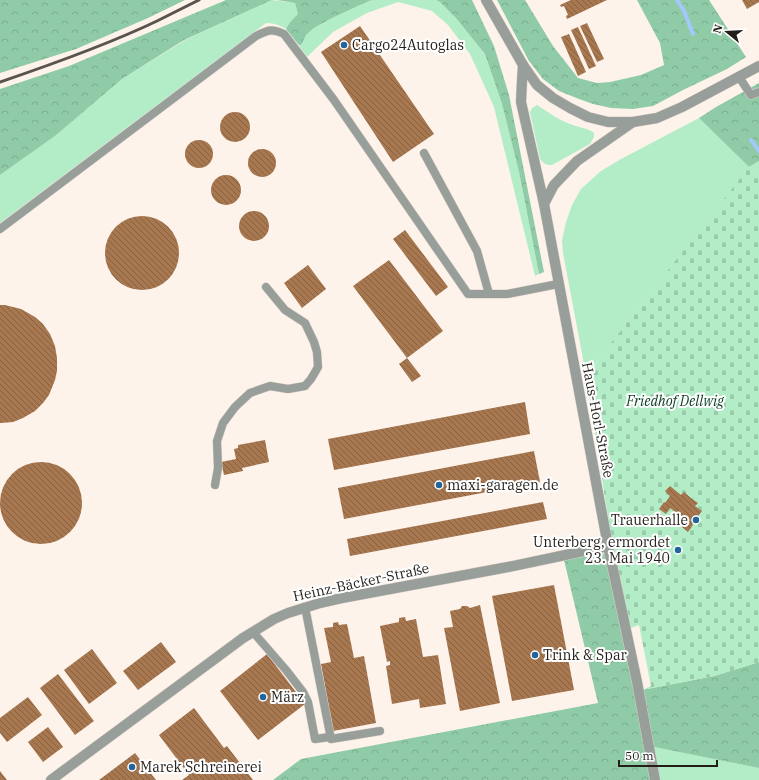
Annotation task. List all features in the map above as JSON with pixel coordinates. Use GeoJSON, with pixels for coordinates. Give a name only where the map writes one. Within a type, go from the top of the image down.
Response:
{"type":"FeatureCollection","features":[{"type":"Feature","properties":{"kind":"street"},"geometry":{"type":"LineString","coordinates":[[486,0],[523,65],[537,85],[553,98],[570,108],[588,117],[608,122],[633,122],[657,118],[682,107],[759,66]]}},
{"type":"Feature","properties":{"kind":"street","name":"Haus-Horl-Straße"},"geometry":{"type":"LineString","coordinates":[[523,65],[521,102],[544,204],[608,546],[656,780]]}},
{"type":"Feature","properties":{"kind":"street"},"geometry":{"type":"LineString","coordinates":[[544,204],[554,184],[578,161],[633,122]]}},
{"type":"Feature","properties":{"kind":"street","name":"Heinz-Bäcker-Straße"},"geometry":{"type":"LineString","coordinates":[[51,780],[243,638],[274,619],[288,613],[305,607],[342,598],[508,567],[608,546]]}},
{"type":"Feature","properties":{"kind":"lane"},"geometry":{"type":"LineString","coordinates":[[0,229],[256,36],[266,31],[276,30],[284,34],[334,100],[468,294],[507,294],[558,284]]}},
{"type":"Feature","properties":{"kind":"lane"},"geometry":{"type":"LineString","coordinates":[[739,77],[751,95],[759,92]]}},
{"type":"Feature","properties":{"kind":"lane"},"geometry":{"type":"LineString","coordinates":[[424,153],[477,251],[489,294]]}},
{"type":"Feature","properties":{"kind":"lane"},"geometry":{"type":"LineString","coordinates":[[215,485],[218,468],[217,440],[223,423],[235,407],[250,393],[270,386],[288,389],[305,386],[318,367],[317,352],[305,323],[285,310],[266,288]]}},
{"type":"Feature","properties":{"kind":"lane"},"geometry":{"type":"LineString","coordinates":[[305,607],[330,737]]}},
{"type":"Feature","properties":{"kind":"lane"},"geometry":{"type":"LineString","coordinates":[[253,632],[303,692],[308,702],[315,739],[330,737],[331,740],[380,731]]}},
{"type":"Feature","properties":{"kind":"green space"},"geometry":{"type":"Polygon","coordinates":[[[0,0],[185,0],[148,18],[76,49],[0,73],[0,0]]]}},
{"type":"Feature","properties":{"kind":"green space"},"geometry":{"type":"Polygon","coordinates":[[[226,0],[272,0],[184,40],[122,79],[55,136],[0,175],[0,89],[69,66],[226,0]]]}},
{"type":"Feature","properties":{"kind":"green space"},"geometry":{"type":"Polygon","coordinates":[[[272,0],[295,3],[298,14],[290,22],[286,29],[276,24],[266,23],[0,223],[0,175],[55,136],[122,79],[187,39],[272,0]]]}},
{"type":"Feature","properties":{"kind":"green space"},"geometry":{"type":"Polygon","coordinates":[[[277,0],[374,0],[332,18],[314,28],[306,35],[301,45],[298,44],[286,29],[290,22],[298,14],[295,3],[277,0]]]}},
{"type":"Feature","properties":{"kind":"green space"},"geometry":{"type":"Polygon","coordinates":[[[374,0],[436,0],[455,17],[485,54],[502,104],[519,172],[539,274],[535,276],[494,107],[470,54],[448,25],[432,11],[398,2],[367,13],[333,32],[307,57],[298,44],[314,28],[332,18],[374,0]]]}},
{"type":"Feature","properties":{"kind":"green space"},"geometry":{"type":"Polygon","coordinates":[[[436,0],[472,0],[494,46],[509,95],[544,272],[539,274],[519,172],[502,104],[485,54],[455,17],[436,0]]]}},
{"type":"Feature","properties":{"kind":"green space"},"geometry":{"type":"Polygon","coordinates":[[[497,0],[525,0],[553,46],[578,78],[597,83],[610,82],[641,75],[664,65],[660,43],[637,0],[709,0],[746,57],[727,69],[653,106],[633,109],[611,108],[593,104],[559,91],[543,79],[529,61],[497,0]]]}},
{"type":"Feature","properties":{"kind":"green space"},"geometry":{"type":"Polygon","coordinates":[[[759,83],[759,161],[749,167],[699,118],[759,83]]]}},
{"type":"Feature","properties":{"kind":"green space"},"geometry":{"type":"Polygon","coordinates":[[[537,105],[563,121],[594,133],[594,137],[590,144],[552,165],[544,163],[540,159],[530,112],[532,108],[537,105]]]}},
{"type":"Feature","properties":{"kind":"green space"},"geometry":{"type":"Polygon","coordinates":[[[699,118],[749,167],[759,161],[759,174],[749,168],[586,375],[562,241],[566,222],[572,205],[581,189],[601,171],[699,118]]]}},
{"type":"Feature","properties":{"kind":"green space","name":"Friedhof Dellwig"},"geometry":{"type":"Polygon","coordinates":[[[749,167],[759,174],[759,662],[714,676],[642,690],[651,686],[639,625],[628,629],[612,543],[586,375],[749,167]]]}},
{"type":"Feature","properties":{"kind":"green space"},"geometry":{"type":"Polygon","coordinates":[[[607,553],[654,780],[273,780],[301,759],[598,703],[564,560],[607,553]]]}},
{"type":"Feature","properties":{"kind":"green space"},"geometry":{"type":"Polygon","coordinates":[[[759,662],[759,768],[654,747],[642,690],[714,676],[759,662]]]}},
{"type":"Feature","properties":{"kind":"green space"},"geometry":{"type":"Polygon","coordinates":[[[654,747],[759,768],[759,780],[659,780],[654,747]]]}},
{"type":"Feature","properties":{"kind":"building"},"geometry":{"type":"Polygon","coordinates":[[[571,0],[607,0],[567,19],[566,16],[568,15],[564,6],[561,7],[560,5],[571,0]]]}},
{"type":"Feature","properties":{"kind":"building"},"geometry":{"type":"Polygon","coordinates":[[[742,0],[759,0],[759,2],[747,9],[742,0]]]}},
{"type":"Feature","properties":{"kind":"building"},"geometry":{"type":"Polygon","coordinates":[[[587,23],[604,59],[597,62],[580,26],[587,23]]]}},
{"type":"Feature","properties":{"kind":"building"},"geometry":{"type":"Polygon","coordinates":[[[360,26],[434,134],[393,162],[321,52],[360,26]]]}},
{"type":"Feature","properties":{"kind":"building"},"geometry":{"type":"Polygon","coordinates":[[[578,27],[596,66],[589,69],[571,30],[578,27]]]}},
{"type":"Feature","properties":{"kind":"building"},"geometry":{"type":"Polygon","coordinates":[[[569,34],[586,72],[578,76],[561,37],[569,34]]]}},
{"type":"Feature","properties":{"kind":"building"},"geometry":{"type":"Polygon","coordinates":[[[235,112],[245,117],[250,127],[245,137],[235,142],[225,137],[220,127],[225,117],[235,112]]]}},
{"type":"Feature","properties":{"kind":"building"},"geometry":{"type":"Polygon","coordinates":[[[199,140],[205,141],[209,144],[212,148],[212,160],[209,164],[205,167],[199,168],[193,167],[189,164],[186,160],[185,154],[186,148],[189,144],[193,141],[199,140]]]}},
{"type":"Feature","properties":{"kind":"building"},"geometry":{"type":"Polygon","coordinates":[[[262,149],[268,150],[272,153],[275,157],[275,169],[272,173],[268,176],[262,177],[256,176],[252,173],[249,169],[248,163],[249,157],[252,153],[256,150],[262,149]]]}},
{"type":"Feature","properties":{"kind":"building"},"geometry":{"type":"Polygon","coordinates":[[[226,175],[236,180],[241,190],[236,200],[226,205],[216,200],[211,190],[216,180],[226,175]]]}},
{"type":"Feature","properties":{"kind":"building"},"geometry":{"type":"Polygon","coordinates":[[[254,211],[264,216],[269,226],[264,236],[254,241],[244,236],[239,226],[244,216],[254,211]]]}},
{"type":"Feature","properties":{"kind":"building"},"geometry":{"type":"Polygon","coordinates":[[[142,216],[156,219],[168,227],[176,239],[179,253],[176,267],[168,279],[156,287],[142,290],[128,287],[116,279],[108,267],[105,253],[108,239],[116,227],[128,219],[142,216]]]}},
{"type":"Feature","properties":{"kind":"building"},"geometry":{"type":"Polygon","coordinates":[[[405,230],[448,287],[436,296],[393,239],[405,230]]]}},
{"type":"Feature","properties":{"kind":"building"},"geometry":{"type":"Polygon","coordinates":[[[389,260],[443,331],[407,358],[353,286],[389,260]]]}},
{"type":"Feature","properties":{"kind":"building"},"geometry":{"type":"Polygon","coordinates":[[[308,265],[326,289],[302,308],[284,283],[308,265]]]}},
{"type":"Feature","properties":{"kind":"building"},"geometry":{"type":"Polygon","coordinates":[[[0,305],[21,309],[35,317],[43,324],[50,334],[55,346],[57,358],[55,380],[49,395],[43,403],[35,411],[23,418],[13,422],[1,423],[0,423],[0,305]]]}},
{"type":"Feature","properties":{"kind":"building"},"geometry":{"type":"Polygon","coordinates":[[[407,358],[421,376],[412,382],[399,364],[407,358]]]}},
{"type":"Feature","properties":{"kind":"building","name":"maxi-garagen.de"},"geometry":{"type":"Polygon","coordinates":[[[525,402],[530,434],[334,470],[328,439],[525,402]]]}},
{"type":"Feature","properties":{"kind":"building"},"geometry":{"type":"Polygon","coordinates":[[[265,440],[269,462],[242,468],[243,471],[224,475],[221,462],[236,459],[234,449],[238,448],[238,445],[265,440]]]}},
{"type":"Feature","properties":{"kind":"building","name":"maxi-garagen.de"},"geometry":{"type":"Polygon","coordinates":[[[534,451],[540,482],[344,519],[338,488],[534,451]]]}},
{"type":"Feature","properties":{"kind":"building"},"geometry":{"type":"Polygon","coordinates":[[[33,462],[49,462],[64,469],[75,480],[82,495],[82,511],[79,519],[70,532],[57,541],[49,544],[33,544],[18,537],[7,526],[0,511],[0,495],[7,480],[18,469],[33,462]]]}},
{"type":"Feature","properties":{"kind":"building"},"geometry":{"type":"Polygon","coordinates":[[[670,486],[681,495],[684,492],[698,503],[695,506],[702,511],[688,532],[681,526],[686,520],[670,508],[666,514],[659,509],[670,496],[665,491],[670,486]]]}},
{"type":"Feature","properties":{"kind":"building","name":"maxi-garagen.de"},"geometry":{"type":"Polygon","coordinates":[[[543,502],[547,519],[350,556],[347,539],[543,502]]]}},
{"type":"Feature","properties":{"kind":"building","name":"Trink & Spar"},"geometry":{"type":"Polygon","coordinates":[[[554,585],[574,690],[512,701],[492,596],[554,585]]]}},
{"type":"Feature","properties":{"kind":"building"},"geometry":{"type":"Polygon","coordinates":[[[480,605],[500,703],[460,711],[444,628],[453,627],[450,611],[460,609],[462,606],[467,606],[470,608],[480,605]]]}},
{"type":"Feature","properties":{"kind":"building"},"geometry":{"type":"Polygon","coordinates":[[[405,617],[406,621],[416,619],[423,657],[438,655],[446,704],[420,708],[419,699],[392,704],[386,666],[390,665],[390,661],[387,662],[380,626],[399,622],[399,618],[405,617]]]}},
{"type":"Feature","properties":{"kind":"building"},"geometry":{"type":"Polygon","coordinates":[[[338,622],[339,625],[347,624],[354,658],[364,656],[376,723],[333,731],[321,664],[331,662],[324,628],[333,627],[333,623],[338,622]]]}},
{"type":"Feature","properties":{"kind":"building"},"geometry":{"type":"Polygon","coordinates":[[[161,642],[176,662],[138,690],[123,671],[161,642]]]}},
{"type":"Feature","properties":{"kind":"building"},"geometry":{"type":"Polygon","coordinates":[[[92,649],[117,683],[89,704],[64,670],[92,649]]]}},
{"type":"Feature","properties":{"kind":"building","name":"März"},"geometry":{"type":"Polygon","coordinates":[[[267,654],[305,704],[258,740],[220,691],[267,654]]]}},
{"type":"Feature","properties":{"kind":"building"},"geometry":{"type":"Polygon","coordinates":[[[58,674],[94,721],[75,735],[40,688],[58,674]]]}},
{"type":"Feature","properties":{"kind":"building"},"geometry":{"type":"Polygon","coordinates":[[[28,697],[42,715],[7,742],[0,733],[0,718],[28,697]]]}},
{"type":"Feature","properties":{"kind":"building"},"geometry":{"type":"Polygon","coordinates":[[[194,708],[224,748],[227,746],[253,780],[182,780],[189,775],[159,735],[194,708]]]}},
{"type":"Feature","properties":{"kind":"building"},"geometry":{"type":"Polygon","coordinates":[[[48,727],[63,747],[43,762],[28,742],[48,727]]]}},
{"type":"Feature","properties":{"kind":"building","name":"Marek Schreinerei"},"geometry":{"type":"Polygon","coordinates":[[[135,753],[156,780],[99,780],[135,753]]]}},
{"type":"Feature","properties":{"kind":"building"},"geometry":{"type":"Polygon","coordinates":[[[0,771],[7,780],[0,780],[0,771]]]}},
{"type":"Feature","properties":{"kind":"waterway"},"geometry":{"type":"LineString","coordinates":[[677,0],[684,11],[693,34]]}},
{"type":"Feature","properties":{"kind":"waterway"},"geometry":{"type":"LineString","coordinates":[[751,140],[759,151]]}},
{"type":"Feature","properties":{"kind":"railway"},"geometry":{"type":"LineString","coordinates":[[0,82],[119,38],[199,0]]}},
{"type":"Feature","properties":{"kind":"place","name":"Cargo24Autoglas"},"geometry":{"type":"Point","coordinates":[344,45]}},
{"type":"Feature","properties":{"kind":"place","name":"maxi-garagen.de"},"geometry":{"type":"Point","coordinates":[439,485]}},
{"type":"Feature","properties":{"kind":"place","name":"Trauerhalle"},"geometry":{"type":"Point","coordinates":[696,520]}},
{"type":"Feature","properties":{"kind":"place","name":"Unterberg, ermordet 23. Mai 1940"},"geometry":{"type":"Point","coordinates":[678,550]}},
{"type":"Feature","properties":{"kind":"place","name":"Trink & Spar"},"geometry":{"type":"Point","coordinates":[535,655]}},
{"type":"Feature","properties":{"kind":"place","name":"März"},"geometry":{"type":"Point","coordinates":[263,697]}},
{"type":"Feature","properties":{"kind":"place","name":"Marek Schreinerei"},"geometry":{"type":"Point","coordinates":[132,767]}}]}
